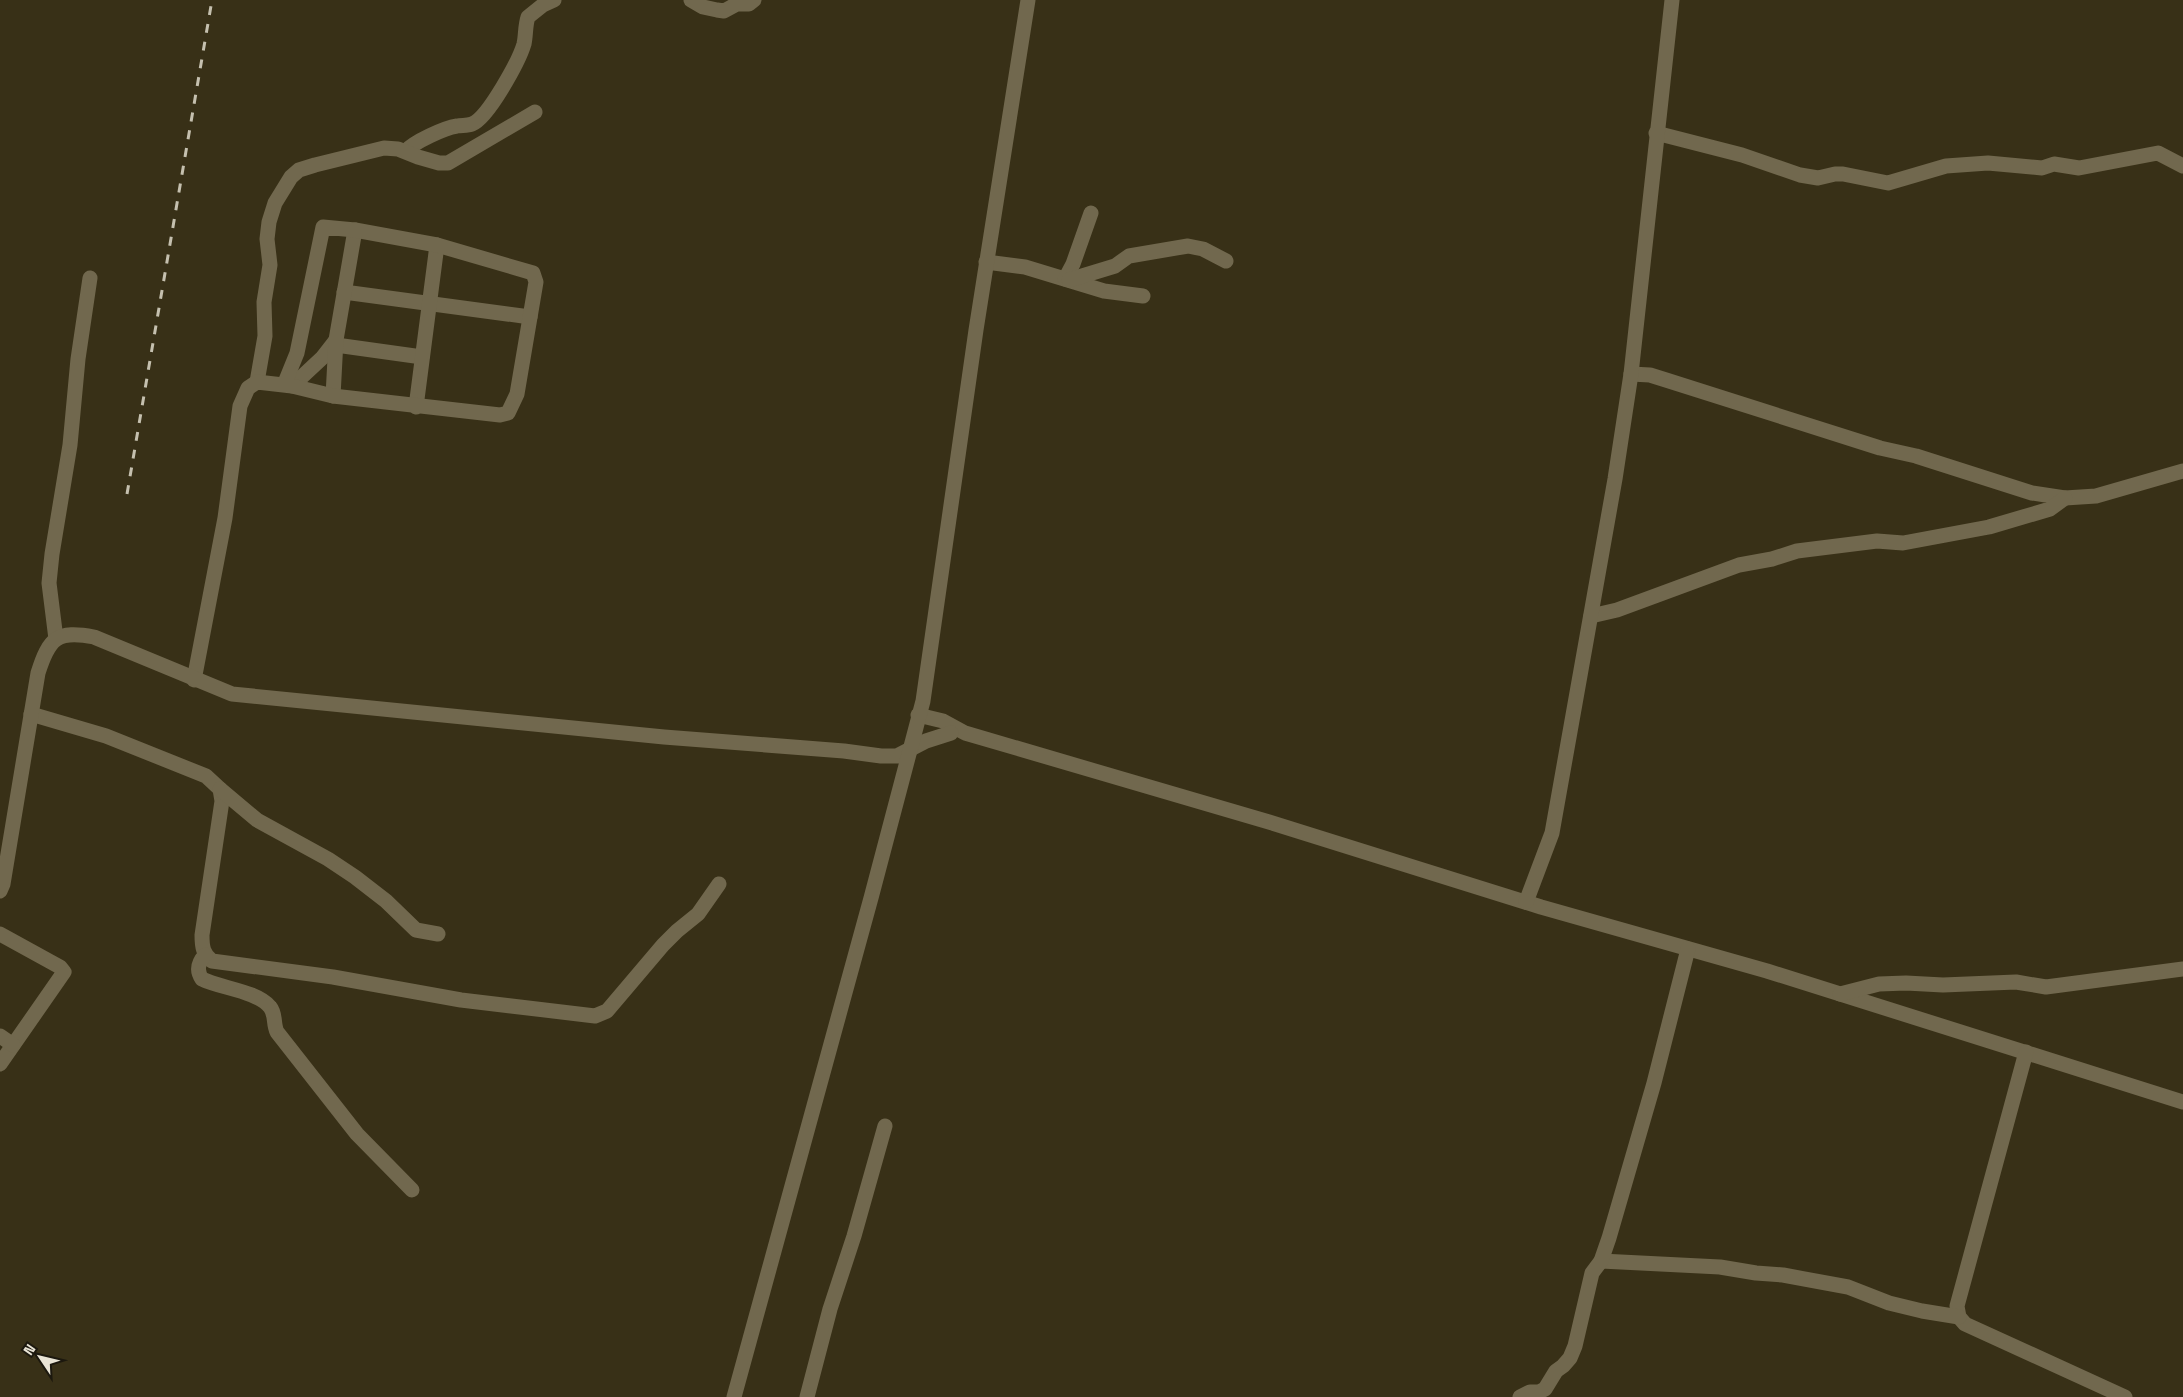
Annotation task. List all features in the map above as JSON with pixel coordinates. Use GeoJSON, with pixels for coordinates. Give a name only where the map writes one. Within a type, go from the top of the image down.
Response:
{"type":"FeatureCollection","features":[{"type":"Feature","properties":{"kind":"street"},"geometry":{"type":"LineString","coordinates":[[406,151],[419,140],[457,126],[472,124],[478,120],[512,72],[524,44],[528,17],[542,5],[554,0]]}},
{"type":"Feature","properties":{"kind":"street"},"geometry":{"type":"LineString","coordinates":[[692,0],[710,10],[724,11],[736,4],[749,4],[754,0]]}},
{"type":"Feature","properties":{"kind":"street"},"geometry":{"type":"LineString","coordinates":[[734,1397],[919,714],[986,262],[1028,0]]}},
{"type":"Feature","properties":{"kind":"street"},"geometry":{"type":"LineString","coordinates":[[1526,902],[1552,833],[1615,479],[1631,374],[1672,0]]}},
{"type":"Feature","properties":{"kind":"street"},"geometry":{"type":"LineString","coordinates":[[194,680],[225,518],[240,406],[248,388],[256,382],[265,336],[264,302],[270,265],[267,239],[269,222],[284,187],[291,177],[300,170],[384,148],[406,151],[418,157],[439,163],[448,163],[535,112]]}},
{"type":"Feature","properties":{"kind":"street"},"geometry":{"type":"LineString","coordinates":[[1656,133],[1742,155],[1818,178],[1843,174],[1888,183],[1946,166],[1981,163],[2003,163],[2019,167],[2042,168],[2054,164],[2080,168],[2158,153],[2183,166]]}},
{"type":"Feature","properties":{"kind":"street"},"geometry":{"type":"LineString","coordinates":[[1067,279],[1091,213]]}},
{"type":"Feature","properties":{"kind":"street"},"geometry":{"type":"LineString","coordinates":[[256,382],[288,385],[333,396],[416,407],[500,415],[508,413],[517,394],[536,282],[533,273],[437,245],[356,230],[323,227],[297,352],[288,385]]}},
{"type":"Feature","properties":{"kind":"street"},"geometry":{"type":"LineString","coordinates":[[333,396],[336,342],[356,230]]}},
{"type":"Feature","properties":{"kind":"street"},"geometry":{"type":"LineString","coordinates":[[416,407],[437,245]]}},
{"type":"Feature","properties":{"kind":"street"},"geometry":{"type":"LineString","coordinates":[[1067,279],[1115,266],[1129,256],[1188,246],[1203,249],[1226,261]]}},
{"type":"Feature","properties":{"kind":"street"},"geometry":{"type":"LineString","coordinates":[[986,262],[1025,267],[1104,291],[1143,296]]}},
{"type":"Feature","properties":{"kind":"street"},"geometry":{"type":"LineString","coordinates":[[56,639],[49,583],[70,445],[78,360],[90,278]]}},
{"type":"Feature","properties":{"kind":"street"},"geometry":{"type":"LineString","coordinates":[[344,292],[530,317]]}},
{"type":"Feature","properties":{"kind":"street"},"geometry":{"type":"LineString","coordinates":[[288,385],[322,358],[336,342]]}},
{"type":"Feature","properties":{"kind":"street"},"geometry":{"type":"LineString","coordinates":[[336,342],[422,357]]}},
{"type":"Feature","properties":{"kind":"street"},"geometry":{"type":"LineString","coordinates":[[1631,374],[1650,375],[1880,448],[1898,451],[1943,464],[2032,493],[2065,498],[2096,496],[2183,471]]}},
{"type":"Feature","properties":{"kind":"street"},"geometry":{"type":"LineString","coordinates":[[1591,616],[1617,610],[1728,569],[1772,559],[1796,551],[1877,541],[1903,543],[1990,527],[2050,509],[2065,498]]}},
{"type":"Feature","properties":{"kind":"street"},"geometry":{"type":"LineString","coordinates":[[0,891],[4,884],[38,673],[44,652],[56,639],[72,633],[94,637],[194,680],[232,694],[258,697],[664,737],[844,751],[881,756],[897,756],[953,729]]}},
{"type":"Feature","properties":{"kind":"street"},"geometry":{"type":"LineString","coordinates":[[31,714],[106,736],[206,776],[256,820],[328,858],[355,877],[386,901],[416,930],[438,934]]}},
{"type":"Feature","properties":{"kind":"street"},"geometry":{"type":"LineString","coordinates":[[919,714],[953,729],[1269,822],[1526,902],[1840,994],[2183,1102]]}},
{"type":"Feature","properties":{"kind":"street"},"geometry":{"type":"LineString","coordinates":[[919,714],[953,729]]}},
{"type":"Feature","properties":{"kind":"street"},"geometry":{"type":"LineString","coordinates":[[220,789],[222,801],[202,935],[202,946],[205,955],[212,961],[225,964],[333,977],[461,1000],[594,1016],[607,1011],[670,938],[698,914],[719,884]]}},
{"type":"Feature","properties":{"kind":"street"},"geometry":{"type":"LineString","coordinates":[[0,934],[60,967],[64,972],[0,1064]]}},
{"type":"Feature","properties":{"kind":"street"},"geometry":{"type":"LineString","coordinates":[[1520,1397],[1530,1392],[1539,1392],[1545,1389],[1556,1371],[1570,1358],[1578,1337],[1592,1274],[1601,1261],[1609,1238],[1654,1083],[1688,948]]}},
{"type":"Feature","properties":{"kind":"street"},"geometry":{"type":"LineString","coordinates":[[205,955],[198,967],[198,973],[202,979],[253,996],[270,1007],[274,1014],[274,1025],[277,1032],[314,1082],[357,1134],[412,1190]]}},
{"type":"Feature","properties":{"kind":"street"},"geometry":{"type":"LineString","coordinates":[[1840,994],[1879,984],[1897,983],[1943,985],[2016,982],[2046,987],[2183,969]]}},
{"type":"Feature","properties":{"kind":"street"},"geometry":{"type":"LineString","coordinates":[[0,1036],[14,1046]]}},
{"type":"Feature","properties":{"kind":"street"},"geometry":{"type":"LineString","coordinates":[[2026,1052],[1957,1306],[1959,1317],[1965,1324],[2125,1397]]}},
{"type":"Feature","properties":{"kind":"street"},"geometry":{"type":"LineString","coordinates":[[807,1397],[830,1309],[854,1236],[885,1126]]}},
{"type":"Feature","properties":{"kind":"street"},"geometry":{"type":"LineString","coordinates":[[1601,1261],[1720,1267],[1783,1275],[1848,1287],[1889,1303],[1959,1317]]}},
{"type":"Feature","properties":{"kind":"railway"},"geometry":{"type":"LineString","coordinates":[[127,494],[212,0]]}}]}
